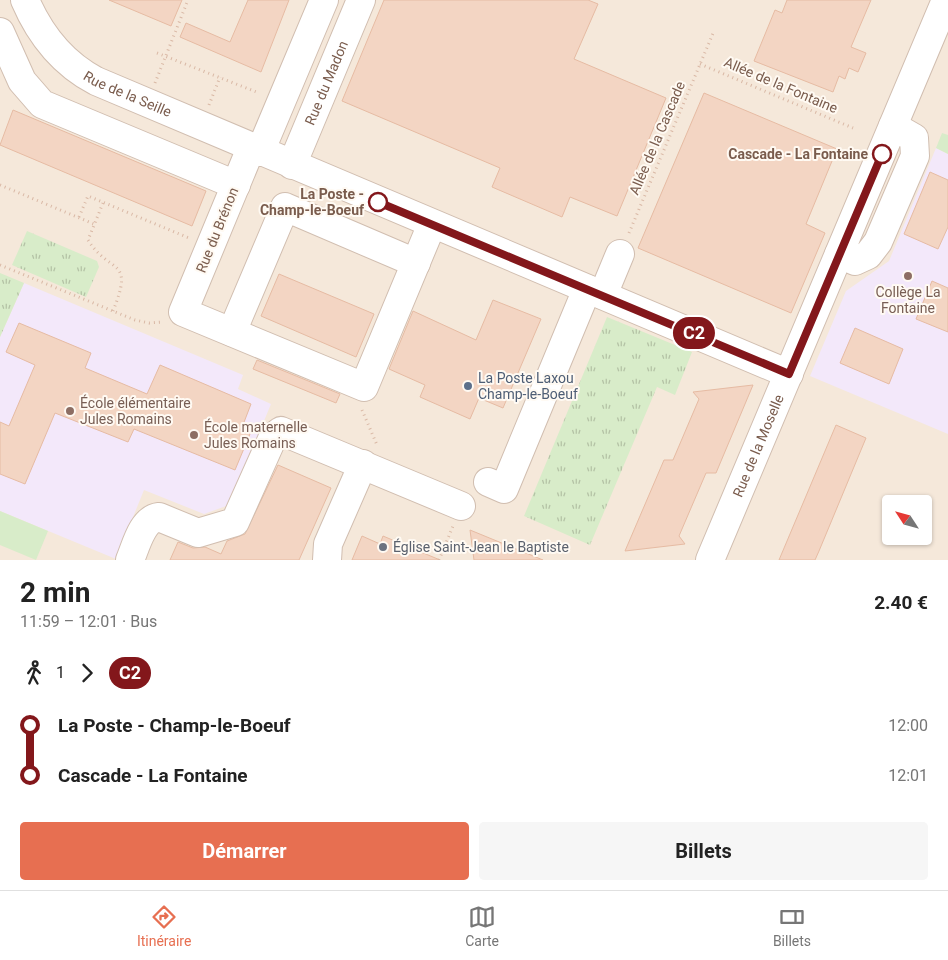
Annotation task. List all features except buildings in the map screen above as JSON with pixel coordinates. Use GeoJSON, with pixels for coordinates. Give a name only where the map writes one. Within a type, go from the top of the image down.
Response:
{"type":"FeatureCollection","features":[{"type":"Feature","properties":{"kind":"street","name":"Rue de la Seille"},"geometry":{"type":"LineString","coordinates":[[25,0],[33,19],[49,42],[84,74],[255,150],[789,374]]}},
{"type":"Feature","properties":{"kind":"street"},"geometry":{"type":"LineString","coordinates":[[255,150],[281,102],[324,0]]}},
{"type":"Feature","properties":{"kind":"street","name":"Rue du Madon"},"geometry":{"type":"LineString","coordinates":[[292,165],[361,0]]}},
{"type":"Feature","properties":{"kind":"street","name":"Rue de la Moselle"},"geometry":{"type":"LineString","coordinates":[[710,560],[946,0]]}},
{"type":"Feature","properties":{"kind":"street"},"geometry":{"type":"LineString","coordinates":[[0,32],[22,81],[42,104],[236,185]]}},
{"type":"Feature","properties":{"kind":"street","name":"Rue du Brénon"},"geometry":{"type":"LineString","coordinates":[[183,312],[236,185],[255,150]]}},
{"type":"Feature","properties":{"kind":"street"},"geometry":{"type":"LineString","coordinates":[[232,332],[285,207],[416,263]]}},
{"type":"Feature","properties":{"kind":"street"},"geometry":{"type":"LineString","coordinates":[[183,312],[364,387],[432,224]]}},
{"type":"Feature","properties":{"kind":"street"},"geometry":{"type":"LineString","coordinates":[[488,482],[504,489],[595,292],[620,254]]}},
{"type":"Feature","properties":{"kind":"street"},"geometry":{"type":"LineString","coordinates":[[130,560],[146,524],[154,518],[159,517],[198,533],[234,522],[276,433],[288,432],[461,506]]}},
{"type":"Feature","properties":{"kind":"street"},"geometry":{"type":"LineString","coordinates":[[327,560],[328,544],[367,466]]}},
{"type":"Feature","properties":{"kind":"path"},"geometry":{"type":"LineString","coordinates":[[156,81],[188,0]]}},
{"type":"Feature","properties":{"kind":"path","name":"Allée de la Cascade"},"geometry":{"type":"LineString","coordinates":[[620,254],[714,31]]}},
{"type":"Feature","properties":{"kind":"path"},"geometry":{"type":"LineString","coordinates":[[157,53],[281,102]]}},
{"type":"Feature","properties":{"kind":"path","name":"Allée de la Fontaine"},"geometry":{"type":"LineString","coordinates":[[700,64],[853,128]]}},
{"type":"Feature","properties":{"kind":"path"},"geometry":{"type":"LineString","coordinates":[[0,185],[94,224]]}},
{"type":"Feature","properties":{"kind":"path"},"geometry":{"type":"LineString","coordinates":[[79,217],[88,196],[210,247]]}},
{"type":"Feature","properties":{"kind":"path"},"geometry":{"type":"LineString","coordinates":[[103,203],[88,240],[118,269],[122,278],[122,288],[113,312]]}},
{"type":"Feature","properties":{"kind":"path"},"geometry":{"type":"LineString","coordinates":[[0,264],[113,312],[149,323],[162,322],[183,312]]}},
{"type":"Feature","properties":{"kind":"path"},"geometry":{"type":"LineString","coordinates":[[364,387],[360,404],[379,450],[367,466]]}},
{"type":"Feature","properties":{"kind":"shaded area"},"geometry":{"type":"Polygon","coordinates":[[[0,0],[948,0],[948,560],[0,560],[0,0]]]}},
{"type":"Feature","properties":{"kind":"shaded area","name":"Collège La Fontaine"},"geometry":{"type":"Polygon","coordinates":[[[936,148],[948,154],[948,434],[810,376],[846,291],[889,261],[936,148]]]}},
{"type":"Feature","properties":{"kind":"shaded area","name":"École élémentaire Jules Romains"},"geometry":{"type":"Polygon","coordinates":[[[24,283],[243,375],[238,389],[271,404],[229,505],[204,514],[144,490],[116,559],[0,511],[0,337],[24,283]]]}},
{"type":"Feature","properties":{"kind":"green space"},"geometry":{"type":"Polygon","coordinates":[[[942,133],[948,135],[948,154],[936,148],[942,133]]]}},
{"type":"Feature","properties":{"kind":"green space"},"geometry":{"type":"Polygon","coordinates":[[[27,231],[97,261],[99,267],[86,297],[12,265],[27,231]]]}},
{"type":"Feature","properties":{"kind":"green space"},"geometry":{"type":"Polygon","coordinates":[[[0,273],[24,283],[0,337],[0,273]]]}},
{"type":"Feature","properties":{"kind":"green space"},"geometry":{"type":"Polygon","coordinates":[[[607,317],[692,352],[675,395],[657,387],[590,545],[524,516],[607,317]]]}},
{"type":"Feature","properties":{"kind":"green space"},"geometry":{"type":"Polygon","coordinates":[[[0,511],[48,531],[36,560],[0,545],[0,511]]]}},
{"type":"Feature","properties":{"kind":"bus line","name":"C2"},"geometry":{"type":"LineString","coordinates":[[378,202],[789,374],[882,154]]}},
{"type":"Feature","properties":{"kind":"place","name":"Cascade - La Fontaine"},"geometry":{"type":"Point","coordinates":[882,154]}},
{"type":"Feature","properties":{"kind":"place","name":"La Poste - Champ-le-Boeuf"},"geometry":{"type":"Point","coordinates":[378,202]}},
{"type":"Feature","properties":{"kind":"place","name":"Collège La Fontaine"},"geometry":{"type":"Point","coordinates":[908,276]}},
{"type":"Feature","properties":{"kind":"place","name":"La Poste Laxou Champ-le-Boeuf"},"geometry":{"type":"Point","coordinates":[468,386]}},
{"type":"Feature","properties":{"kind":"place","name":"École élémentaire Jules Romains"},"geometry":{"type":"Point","coordinates":[70,411]}},
{"type":"Feature","properties":{"kind":"place","name":"École maternelle Jules Romains"},"geometry":{"type":"Point","coordinates":[194,435]}},
{"type":"Feature","properties":{"kind":"place","name":"Église Saint-Jean le Baptiste"},"geometry":{"type":"Point","coordinates":[383,547]}}]}
